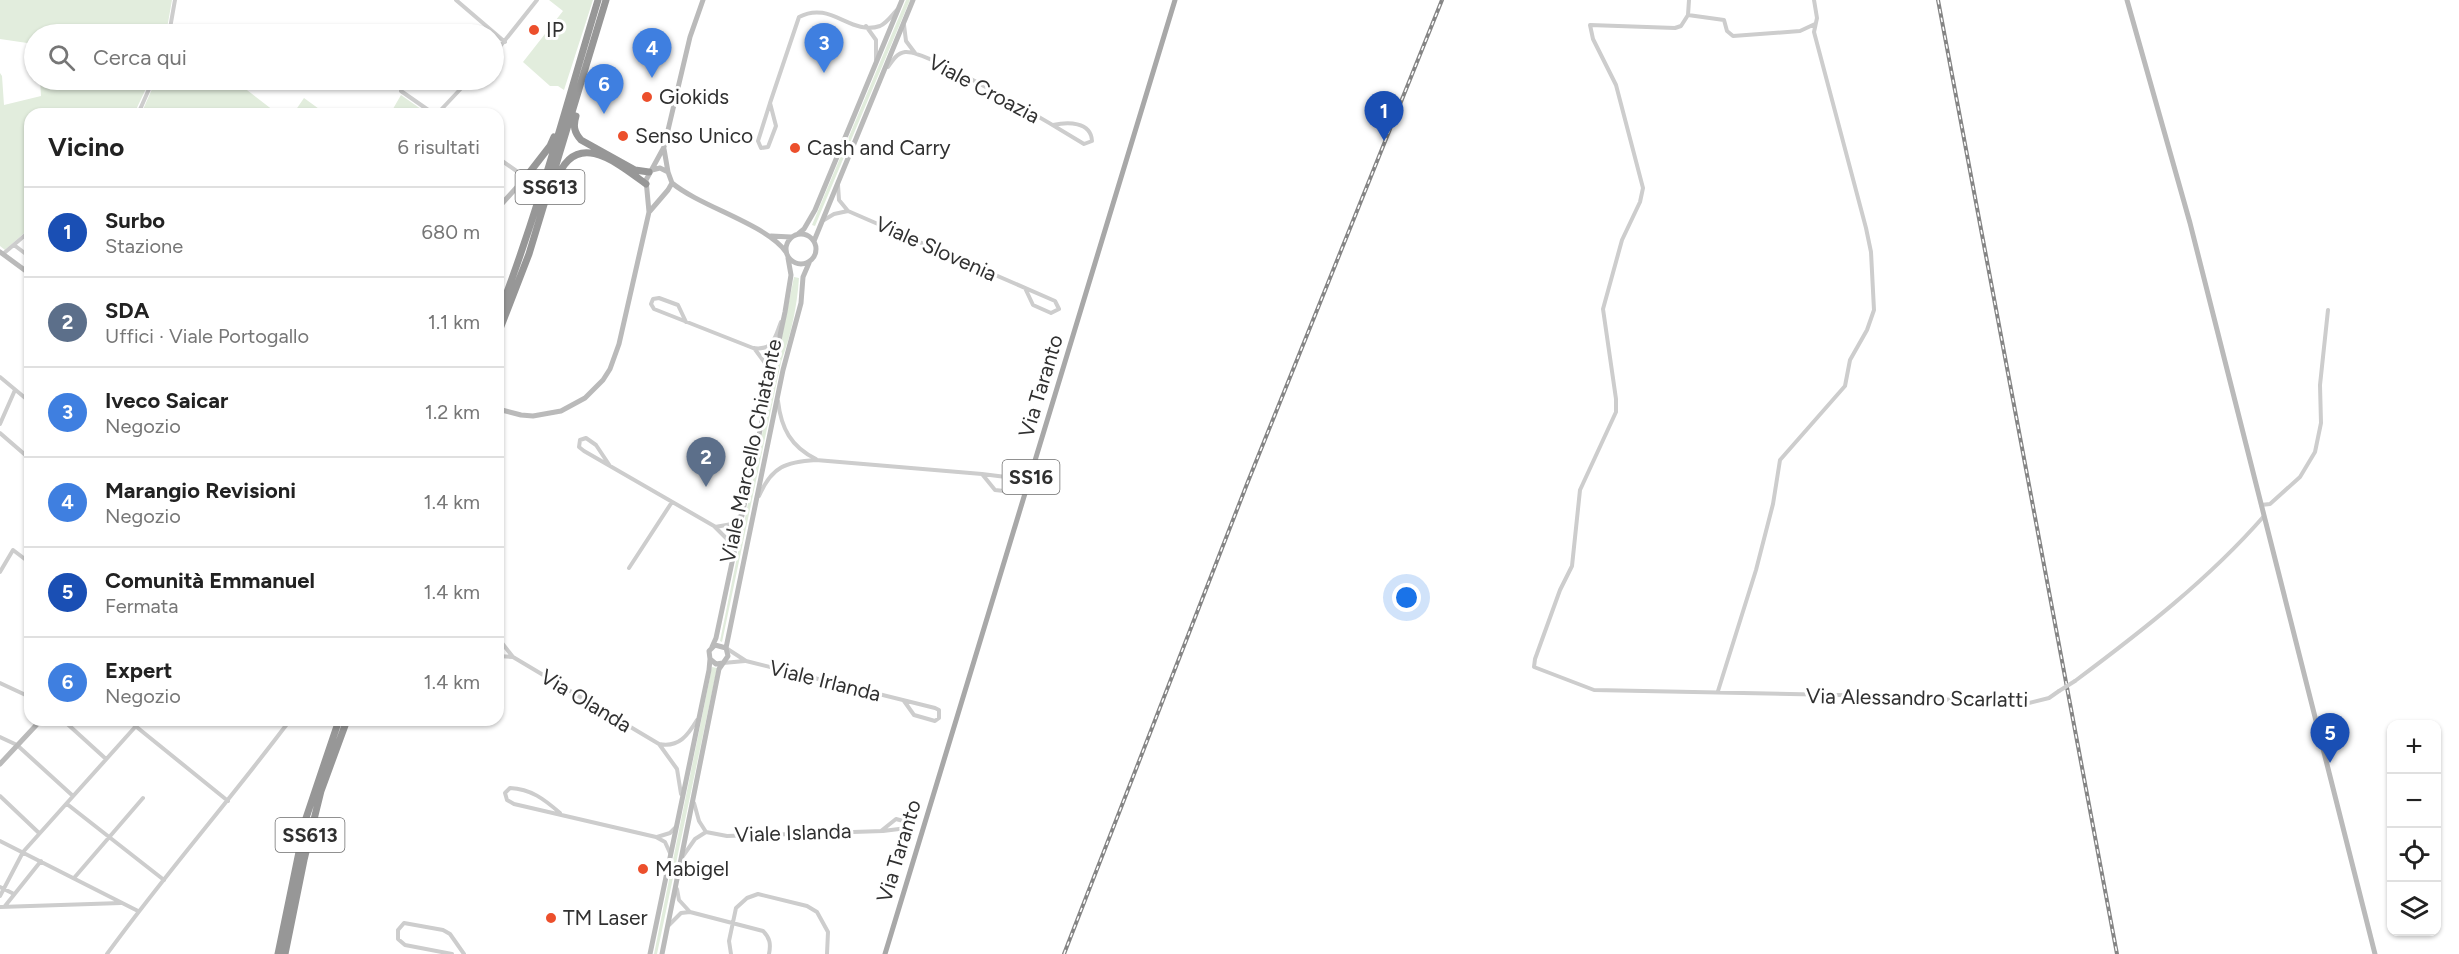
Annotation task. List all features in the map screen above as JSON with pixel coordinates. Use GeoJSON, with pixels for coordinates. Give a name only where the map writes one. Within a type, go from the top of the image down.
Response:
{"type":"FeatureCollection","features":[{"type":"Feature","properties":{"kind":"highway","name":"SS613"},"geometry":{"type":"LineString","coordinates":[[504,300],[522,253],[598,0]]}},
{"type":"Feature","properties":{"kind":"highway","name":"SS613"},"geometry":{"type":"LineString","coordinates":[[504,319],[529,255],[606,0]]}},
{"type":"Feature","properties":{"kind":"highway"},"geometry":{"type":"LineString","coordinates":[[591,54],[590,69],[574,124],[576,134],[591,146],[635,170],[651,171]]}},
{"type":"Feature","properties":{"kind":"highway"},"geometry":{"type":"LineString","coordinates":[[526,177],[550,146],[569,88],[574,81]]}},
{"type":"Feature","properties":{"kind":"highway"},"geometry":{"type":"LineString","coordinates":[[540,220],[549,206],[561,167],[567,159],[576,154],[588,151],[601,156],[647,186]]}},
{"type":"Feature","properties":{"kind":"highway","name":"SS613"},"geometry":{"type":"LineString","coordinates":[[278,954],[306,818],[337,726]]}},
{"type":"Feature","properties":{"kind":"highway","name":"SS613"},"geometry":{"type":"LineString","coordinates":[[285,954],[321,791],[345,726]]}},
{"type":"Feature","properties":{"kind":"main road","name":"Via Taranto"},"geometry":{"type":"LineString","coordinates":[[885,954],[1175,0]]}},
{"type":"Feature","properties":{"kind":"street"},"geometry":{"type":"LineString","coordinates":[[171,24],[175,0]]}},
{"type":"Feature","properties":{"kind":"street"},"geometry":{"type":"LineString","coordinates":[[456,0],[484,24]]}},
{"type":"Feature","properties":{"kind":"street"},"geometry":{"type":"LineString","coordinates":[[505,42],[537,0]]}},
{"type":"Feature","properties":{"kind":"street"},"geometry":{"type":"LineString","coordinates":[[504,411],[533,416],[561,411],[585,398],[603,380],[619,344],[649,212],[647,186],[651,171],[664,147],[690,37],[703,0]]}},
{"type":"Feature","properties":{"kind":"street","name":"Viale Marcello Chiatante"},"geometry":{"type":"LineString","coordinates":[[650,954],[699,717],[710,659],[708,655],[716,638],[785,312],[791,275],[787,243],[804,229],[815,210],[902,0]]}},
{"type":"Feature","properties":{"kind":"street","name":"Viale Marcello Chiatante"},"geometry":{"type":"LineString","coordinates":[[662,954],[717,679],[728,656],[726,648],[777,399],[801,303],[803,277],[809,262],[815,255],[814,241],[821,222],[913,0]]}},
{"type":"Feature","properties":{"kind":"street"},"geometry":{"type":"LineString","coordinates":[[1689,0],[1688,15],[1724,20],[1727,31],[1733,36],[1800,31],[1815,24]]}},
{"type":"Feature","properties":{"kind":"street"},"geometry":{"type":"LineString","coordinates":[[1718,692],[1756,570],[1773,504],[1780,460],[1845,386],[1850,360],[1867,330],[1874,310],[1871,252],[1814,32],[1817,18],[1814,0]]}},
{"type":"Feature","properties":{"kind":"street"},"geometry":{"type":"LineString","coordinates":[[2127,0],[2190,223],[2374,954]]}},
{"type":"Feature","properties":{"kind":"street"},"geometry":{"type":"LineString","coordinates":[[770,103],[776,126],[768,147],[761,148],[758,141],[770,103],[799,17],[807,8],[813,6]]}},
{"type":"Feature","properties":{"kind":"street"},"geometry":{"type":"LineString","coordinates":[[865,26],[880,26],[898,9]]}},
{"type":"Feature","properties":{"kind":"street"},"geometry":{"type":"LineString","coordinates":[[837,11],[865,26],[876,40],[875,63]]}},
{"type":"Feature","properties":{"kind":"street","name":"Via Alessandro Scarlatti"},"geometry":{"type":"LineString","coordinates":[[1688,15],[1683,19],[1681,26],[1675,28],[1590,25],[1593,39],[1616,85],[1638,163],[1642,196],[1622,240],[1603,309],[1616,412],[1580,490],[1572,566],[1560,590],[1534,667],[1594,690],[1837,697],[1885,696],[2025,704],[2049,698],[2150,624],[2235,549],[2264,516]]}},
{"type":"Feature","properties":{"kind":"street","name":"Viale Croazia"},"geometry":{"type":"LineString","coordinates":[[904,24],[906,41],[915,53]]}},
{"type":"Feature","properties":{"kind":"street","name":"Viale Croazia"},"geometry":{"type":"LineString","coordinates":[[884,72],[898,55],[904,52],[915,53],[969,78],[1084,144],[1092,141],[1092,136],[1088,131],[1073,122],[1053,125]]}},
{"type":"Feature","properties":{"kind":"street"},"geometry":{"type":"LineString","coordinates":[[141,108],[149,90]]}},
{"type":"Feature","properties":{"kind":"street"},"geometry":{"type":"LineString","coordinates":[[441,108],[459,90]]}},
{"type":"Feature","properties":{"kind":"street"},"geometry":{"type":"LineString","coordinates":[[401,91],[426,108]]}},
{"type":"Feature","properties":{"kind":"street"},"geometry":{"type":"LineString","coordinates":[[664,147],[672,183],[685,193],[766,235],[800,265],[809,262]]}},
{"type":"Feature","properties":{"kind":"street"},"geometry":{"type":"LineString","coordinates":[[504,162],[526,177],[504,201]]}},
{"type":"Feature","properties":{"kind":"street"},"geometry":{"type":"LineString","coordinates":[[651,171],[660,168],[668,171]]}},
{"type":"Feature","properties":{"kind":"street","name":"Viale Slovenia"},"geometry":{"type":"LineString","coordinates":[[839,178],[839,200],[848,211],[1056,301],[1059,309],[1051,313],[1033,305],[1025,288]]}},
{"type":"Feature","properties":{"kind":"street"},"geometry":{"type":"LineString","coordinates":[[649,212],[672,183]]}},
{"type":"Feature","properties":{"kind":"street"},"geometry":{"type":"LineString","coordinates":[[647,186],[657,194],[667,191],[685,193]]}},
{"type":"Feature","properties":{"kind":"street","name":"Viale Slovenia"},"geometry":{"type":"LineString","coordinates":[[821,222],[834,214],[848,211]]}},
{"type":"Feature","properties":{"kind":"street"},"geometry":{"type":"LineString","coordinates":[[766,235],[785,238],[807,235],[814,241]]}},
{"type":"Feature","properties":{"kind":"street"},"geometry":{"type":"LineString","coordinates":[[24,236],[2,253],[24,270]]}},
{"type":"Feature","properties":{"kind":"street"},"geometry":{"type":"LineString","coordinates":[[14,245],[24,252]]}},
{"type":"Feature","properties":{"kind":"street"},"geometry":{"type":"LineString","coordinates":[[686,322],[678,305],[659,298],[653,299],[651,304],[654,309],[686,322],[753,348],[760,349],[772,344],[776,339],[785,312]]}},
{"type":"Feature","properties":{"kind":"street"},"geometry":{"type":"LineString","coordinates":[[2261,505],[2270,504],[2300,477],[2315,452],[2321,423],[2320,385],[2328,310]]}},
{"type":"Feature","properties":{"kind":"street"},"geometry":{"type":"LineString","coordinates":[[753,348],[768,368],[769,386]]}},
{"type":"Feature","properties":{"kind":"street"},"geometry":{"type":"LineString","coordinates":[[0,377],[24,397]]}},
{"type":"Feature","properties":{"kind":"street"},"geometry":{"type":"LineString","coordinates":[[0,424],[15,390]]}},
{"type":"Feature","properties":{"kind":"street"},"geometry":{"type":"LineString","coordinates":[[777,399],[781,422],[790,440],[816,460]]}},
{"type":"Feature","properties":{"kind":"street"},"geometry":{"type":"LineString","coordinates":[[0,433],[24,454]]}},
{"type":"Feature","properties":{"kind":"street"},"geometry":{"type":"LineString","coordinates":[[610,466],[596,445],[586,438],[580,440],[579,447],[584,451],[672,502],[714,526],[729,542],[731,566]]}},
{"type":"Feature","properties":{"kind":"street"},"geometry":{"type":"LineString","coordinates":[[756,502],[766,482],[784,464],[794,461],[816,460],[982,474],[1006,477],[1011,481],[1011,486],[1005,491],[994,490],[982,474]]}},
{"type":"Feature","properties":{"kind":"street"},"geometry":{"type":"LineString","coordinates":[[629,568],[672,502]]}},
{"type":"Feature","properties":{"kind":"street"},"geometry":{"type":"LineString","coordinates":[[714,526],[732,524],[743,513]]}},
{"type":"Feature","properties":{"kind":"street"},"geometry":{"type":"LineString","coordinates":[[0,572],[14,550],[24,558]]}},
{"type":"Feature","properties":{"kind":"street"},"geometry":{"type":"LineString","coordinates":[[712,647],[719,645],[726,648]]}},
{"type":"Feature","properties":{"kind":"street","name":"Via Olanda"},"geometry":{"type":"LineString","coordinates":[[504,646],[513,657],[658,744],[677,769],[682,800]]}},
{"type":"Feature","properties":{"kind":"street","name":"Viale Irlanda"},"geometry":{"type":"LineString","coordinates":[[726,648],[746,661],[935,708],[939,710],[939,718],[935,721],[914,715],[904,701]]}},
{"type":"Feature","properties":{"kind":"street","name":"Via Olanda"},"geometry":{"type":"LineString","coordinates":[[504,656],[513,657]]}},
{"type":"Feature","properties":{"kind":"street"},"geometry":{"type":"LineString","coordinates":[[710,659],[716,664],[723,663]]}},
{"type":"Feature","properties":{"kind":"street","name":"Viale Irlanda"},"geometry":{"type":"LineString","coordinates":[[723,663],[746,661]]}},
{"type":"Feature","properties":{"kind":"street"},"geometry":{"type":"LineString","coordinates":[[0,683],[24,694]]}},
{"type":"Feature","properties":{"kind":"street"},"geometry":{"type":"LineString","coordinates":[[658,744],[666,746],[681,741],[688,735],[699,717]]}},
{"type":"Feature","properties":{"kind":"street"},"geometry":{"type":"LineString","coordinates":[[0,764],[35,726]]}},
{"type":"Feature","properties":{"kind":"street"},"geometry":{"type":"LineString","coordinates":[[70,726],[106,759]]}},
{"type":"Feature","properties":{"kind":"street"},"geometry":{"type":"LineString","coordinates":[[0,896],[2,888],[23,852],[136,726],[228,801]]}},
{"type":"Feature","properties":{"kind":"street"},"geometry":{"type":"LineString","coordinates":[[107,954],[138,911],[228,801],[285,726]]}},
{"type":"Feature","properties":{"kind":"street"},"geometry":{"type":"LineString","coordinates":[[0,738],[17,746],[74,796]]}},
{"type":"Feature","properties":{"kind":"street"},"geometry":{"type":"LineString","coordinates":[[560,813],[536,794],[524,788],[510,788],[505,793],[507,800],[514,804],[656,837],[665,842],[670,856]]}},
{"type":"Feature","properties":{"kind":"street"},"geometry":{"type":"LineString","coordinates":[[0,796],[39,833]]}},
{"type":"Feature","properties":{"kind":"street"},"geometry":{"type":"LineString","coordinates":[[74,878],[143,798]]}},
{"type":"Feature","properties":{"kind":"street","name":"Viale Islanda"},"geometry":{"type":"LineString","coordinates":[[693,801],[699,821],[706,832],[727,836],[881,831],[903,830],[907,828],[907,822],[896,819],[881,831]]}},
{"type":"Feature","properties":{"kind":"street"},"geometry":{"type":"LineString","coordinates":[[67,804],[164,880]]}},
{"type":"Feature","properties":{"kind":"street"},"geometry":{"type":"LineString","coordinates":[[656,837],[670,833],[676,827]]}},
{"type":"Feature","properties":{"kind":"street","name":"Viale Islanda"},"geometry":{"type":"LineString","coordinates":[[681,860],[692,843],[706,832]]}},
{"type":"Feature","properties":{"kind":"street"},"geometry":{"type":"LineString","coordinates":[[0,841],[138,911]]}},
{"type":"Feature","properties":{"kind":"street"},"geometry":{"type":"LineString","coordinates":[[2,907],[41,861]]}},
{"type":"Feature","properties":{"kind":"street"},"geometry":{"type":"LineString","coordinates":[[676,883],[680,900],[690,912]]}},
{"type":"Feature","properties":{"kind":"street"},"geometry":{"type":"LineString","coordinates":[[2,888],[14,894]]}},
{"type":"Feature","properties":{"kind":"street"},"geometry":{"type":"LineString","coordinates":[[731,954],[729,941],[738,905],[755,894],[807,906],[817,912],[825,925],[829,938],[827,954]]}},
{"type":"Feature","properties":{"kind":"street"},"geometry":{"type":"LineString","coordinates":[[2,907],[122,903]]}},
{"type":"Feature","properties":{"kind":"street"},"geometry":{"type":"LineString","coordinates":[[667,928],[676,917],[690,912],[763,931],[771,946],[769,954]]}},
{"type":"Feature","properties":{"kind":"street"},"geometry":{"type":"LineString","coordinates":[[452,954],[429,952],[405,945],[398,939],[398,930],[404,923],[442,930],[450,934],[464,954]]}},
{"type":"Feature","properties":{"kind":"green space"},"geometry":{"type":"Polygon","coordinates":[[[0,0],[172,0],[168,24],[24,24],[24,43],[0,39],[0,0]]]}},
{"type":"Feature","properties":{"kind":"green space"},"geometry":{"type":"Polygon","coordinates":[[[549,0],[593,0],[564,90],[558,86],[550,86],[523,62],[563,11],[549,0]]]}},
{"type":"Feature","properties":{"kind":"green space"},"geometry":{"type":"Polygon","coordinates":[[[906,0],[910,0],[815,226],[812,225],[906,0]]]}},
{"type":"Feature","properties":{"kind":"green space"},"geometry":{"type":"Polygon","coordinates":[[[0,73],[4,105],[41,96],[41,90],[145,90],[137,108],[24,108],[24,233],[5,250],[0,246],[0,73]]]}},
{"type":"Feature","properties":{"kind":"green space"},"geometry":{"type":"Polygon","coordinates":[[[152,90],[247,90],[270,108],[144,108],[152,90]]]}},
{"type":"Feature","properties":{"kind":"green space"},"geometry":{"type":"Polygon","coordinates":[[[401,95],[419,108],[393,108],[401,95]]]}},
{"type":"Feature","properties":{"kind":"green space"},"geometry":{"type":"Polygon","coordinates":[[[304,98],[318,108],[297,108],[304,98]]]}},
{"type":"Feature","properties":{"kind":"green space"},"geometry":{"type":"Polygon","coordinates":[[[794,277],[799,278],[793,321],[781,362],[722,642],[720,641],[794,277]]]}},
{"type":"Feature","properties":{"kind":"green space"},"geometry":{"type":"Polygon","coordinates":[[[712,667],[717,668],[657,954],[654,954],[712,667]]]}},
{"type":"Feature","properties":{"kind":"railway"},"geometry":{"type":"LineString","coordinates":[[1064,954],[1247,484],[1442,0]]}},
{"type":"Feature","properties":{"kind":"railway"},"geometry":{"type":"LineString","coordinates":[[1938,0],[2117,954]]}},
{"type":"Feature","properties":{"kind":"place","name":"IP"},"geometry":{"type":"Point","coordinates":[534,30]}},
{"type":"Feature","properties":{"kind":"place","name":"Iveco Saicar"},"geometry":{"type":"Point","coordinates":[824,73]}},
{"type":"Feature","properties":{"kind":"place","name":"Marangio Revisioni"},"geometry":{"type":"Point","coordinates":[652,78]}},
{"type":"Feature","properties":{"kind":"place","name":"Giokids"},"geometry":{"type":"Point","coordinates":[647,97]}},
{"type":"Feature","properties":{"kind":"place","name":"Expert"},"geometry":{"type":"Point","coordinates":[604,114]}},
{"type":"Feature","properties":{"kind":"place","name":"Senso Unico"},"geometry":{"type":"Point","coordinates":[623,136]}},
{"type":"Feature","properties":{"kind":"place","name":"Surbo"},"geometry":{"type":"Point","coordinates":[1384,141]}},
{"type":"Feature","properties":{"kind":"place","name":"Cash and Carry"},"geometry":{"type":"Point","coordinates":[795,148]}},
{"type":"Feature","properties":{"kind":"place","name":"SDA"},"geometry":{"type":"Point","coordinates":[706,487]}},
{"type":"Feature","properties":{"kind":"place","name":"Comunità Emmanuel"},"geometry":{"type":"Point","coordinates":[2330,763]}},
{"type":"Feature","properties":{"kind":"place","name":"Mabigel"},"geometry":{"type":"Point","coordinates":[643,869]}},
{"type":"Feature","properties":{"kind":"place","name":"TM Laser"},"geometry":{"type":"Point","coordinates":[551,918]}}]}
